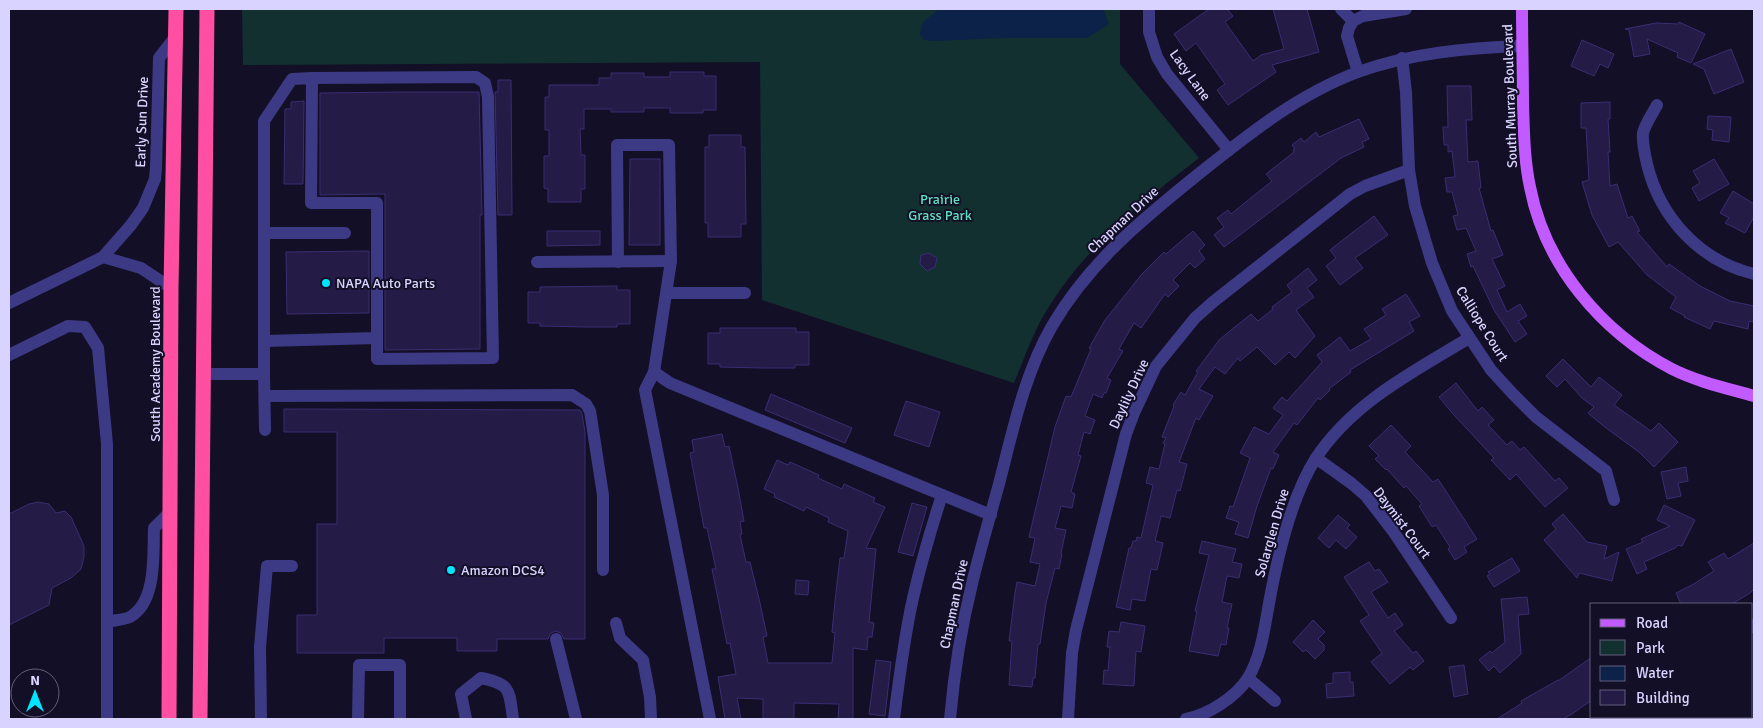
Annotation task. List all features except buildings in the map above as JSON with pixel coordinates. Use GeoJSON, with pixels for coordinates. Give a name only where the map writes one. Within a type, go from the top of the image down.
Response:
{"type":"FeatureCollection","features":[{"type":"Feature","properties":{"kind":"highway","name":"South Academy Boulevard"},"geometry":{"type":"LineString","coordinates":[[169,719],[171,288],[176,9]]}},
{"type":"Feature","properties":{"kind":"highway"},"geometry":{"type":"LineString","coordinates":[[200,719],[207,9]]}},
{"type":"Feature","properties":{"kind":"main road","name":"South Murray Boulevard"},"geometry":{"type":"LineString","coordinates":[[1522,9],[1524,128],[1530,187],[1541,225],[1561,266],[1576,290],[1596,313],[1620,335],[1646,354],[1673,369],[1706,383],[1754,396]]}},
{"type":"Feature","properties":{"kind":"street","name":"Lacy Lane"},"geometry":{"type":"LineString","coordinates":[[1149,9],[1149,32],[1157,57],[1167,74],[1228,150]]}},
{"type":"Feature","properties":{"kind":"street"},"geometry":{"type":"LineString","coordinates":[[1341,9],[1353,20]]}},
{"type":"Feature","properties":{"kind":"street"},"geometry":{"type":"LineString","coordinates":[[1358,72],[1348,36],[1353,20],[1363,16],[1406,9]]}},
{"type":"Feature","properties":{"kind":"street","name":"Early Sun Drive"},"geometry":{"type":"LineString","coordinates":[[9,304],[103,257],[143,208],[155,179],[159,58],[176,36]]}},
{"type":"Feature","properties":{"kind":"street","name":"Chapman Drive"},"geometry":{"type":"LineString","coordinates":[[950,719],[963,625],[971,585],[1028,380],[1039,352],[1063,310],[1102,258],[1143,219],[1228,150],[1292,104],[1318,90],[1358,72],[1402,58],[1481,47],[1522,46]]}},
{"type":"Feature","properties":{"kind":"street","name":"Calliope Court"},"geometry":{"type":"LineString","coordinates":[[1402,58],[1406,92],[1409,170],[1415,206],[1432,263],[1452,311],[1491,370],[1536,417],[1606,470],[1614,500]]}},
{"type":"Feature","properties":{"kind":"street"},"geometry":{"type":"LineString","coordinates":[[265,430],[264,120],[292,78],[476,77],[485,83],[488,97],[492,358],[377,359],[377,203],[311,203],[312,78]]}},
{"type":"Feature","properties":{"kind":"street"},"geometry":{"type":"LineString","coordinates":[[1657,105],[1643,132],[1651,181],[1661,202],[1688,239],[1707,254],[1729,266],[1754,274]]}},
{"type":"Feature","properties":{"kind":"street"},"geometry":{"type":"LineString","coordinates":[[618,262],[617,145],[669,145],[671,261],[654,372],[645,390],[710,719]]}},
{"type":"Feature","properties":{"kind":"street","name":"Daylily Drive"},"geometry":{"type":"LineString","coordinates":[[1068,719],[1072,653],[1081,606],[1126,434],[1156,366],[1180,336],[1213,302],[1332,208],[1365,186],[1409,170]]}},
{"type":"Feature","properties":{"kind":"street"},"geometry":{"type":"LineString","coordinates":[[264,233],[346,233]]}},
{"type":"Feature","properties":{"kind":"street"},"geometry":{"type":"LineString","coordinates":[[103,257],[142,268],[171,288]]}},
{"type":"Feature","properties":{"kind":"street"},"geometry":{"type":"LineString","coordinates":[[537,262],[671,261]]}},
{"type":"Feature","properties":{"kind":"street"},"geometry":{"type":"LineString","coordinates":[[667,293],[745,293]]}},
{"type":"Feature","properties":{"kind":"street"},"geometry":{"type":"LineString","coordinates":[[9,356],[68,326],[85,327],[98,348],[107,444],[107,719]]}},
{"type":"Feature","properties":{"kind":"street"},"geometry":{"type":"LineString","coordinates":[[264,340],[377,338]]}},
{"type":"Feature","properties":{"kind":"street","name":"Solarglen Drive"},"geometry":{"type":"LineString","coordinates":[[1186,719],[1206,712],[1227,699],[1248,678],[1258,654],[1272,588],[1292,512],[1299,492],[1316,458],[1346,420],[1377,394],[1469,338]]}},
{"type":"Feature","properties":{"kind":"street"},"geometry":{"type":"LineString","coordinates":[[654,372],[670,383],[991,515]]}},
{"type":"Feature","properties":{"kind":"street"},"geometry":{"type":"LineString","coordinates":[[203,374],[264,374]]}},
{"type":"Feature","properties":{"kind":"street"},"geometry":{"type":"LineString","coordinates":[[265,396],[572,395],[586,404],[590,411],[603,495],[603,570]]}},
{"type":"Feature","properties":{"kind":"street","name":"Daymist Court"},"geometry":{"type":"LineString","coordinates":[[1316,458],[1366,496],[1393,531],[1451,618]]}},
{"type":"Feature","properties":{"kind":"street"},"geometry":{"type":"LineString","coordinates":[[894,719],[912,599],[942,495]]}},
{"type":"Feature","properties":{"kind":"street"},"geometry":{"type":"LineString","coordinates":[[107,622],[130,617],[142,605],[152,582],[154,528],[170,512]]}},
{"type":"Feature","properties":{"kind":"street"},"geometry":{"type":"LineString","coordinates":[[261,719],[260,647],[267,566],[292,566]]}},
{"type":"Feature","properties":{"kind":"street"},"geometry":{"type":"LineString","coordinates":[[616,623],[620,638],[643,660],[650,697],[651,719]]}},
{"type":"Feature","properties":{"kind":"street"},"geometry":{"type":"LineString","coordinates":[[556,639],[576,719]]}},
{"type":"Feature","properties":{"kind":"street"},"geometry":{"type":"LineString","coordinates":[[358,719],[359,665],[400,665],[400,719]]}},
{"type":"Feature","properties":{"kind":"street"},"geometry":{"type":"LineString","coordinates":[[466,719],[461,694],[481,678],[498,681],[510,692],[514,719]]}},
{"type":"Feature","properties":{"kind":"street"},"geometry":{"type":"LineString","coordinates":[[1248,678],[1275,701]]}},
{"type":"Feature","properties":{"kind":"green space","name":"Prairie Grass Park"},"geometry":{"type":"Polygon","coordinates":[[[242,9],[1120,9],[1120,64],[1199,158],[1109,233],[1070,277],[1053,300],[1038,326],[1014,383],[762,300],[760,62],[243,65],[242,9]]]}},
{"type":"Feature","properties":{"kind":"water"},"geometry":{"type":"Polygon","coordinates":[[[939,9],[1103,9],[1109,24],[1087,38],[924,40],[920,34],[923,22],[939,9]]]}},
{"type":"Feature","properties":{"kind":"place","name":"NAPA Auto Parts"},"geometry":{"type":"Point","coordinates":[326,283]}},
{"type":"Feature","properties":{"kind":"place","name":"Amazon DCS4"},"geometry":{"type":"Point","coordinates":[451,570]}}]}
